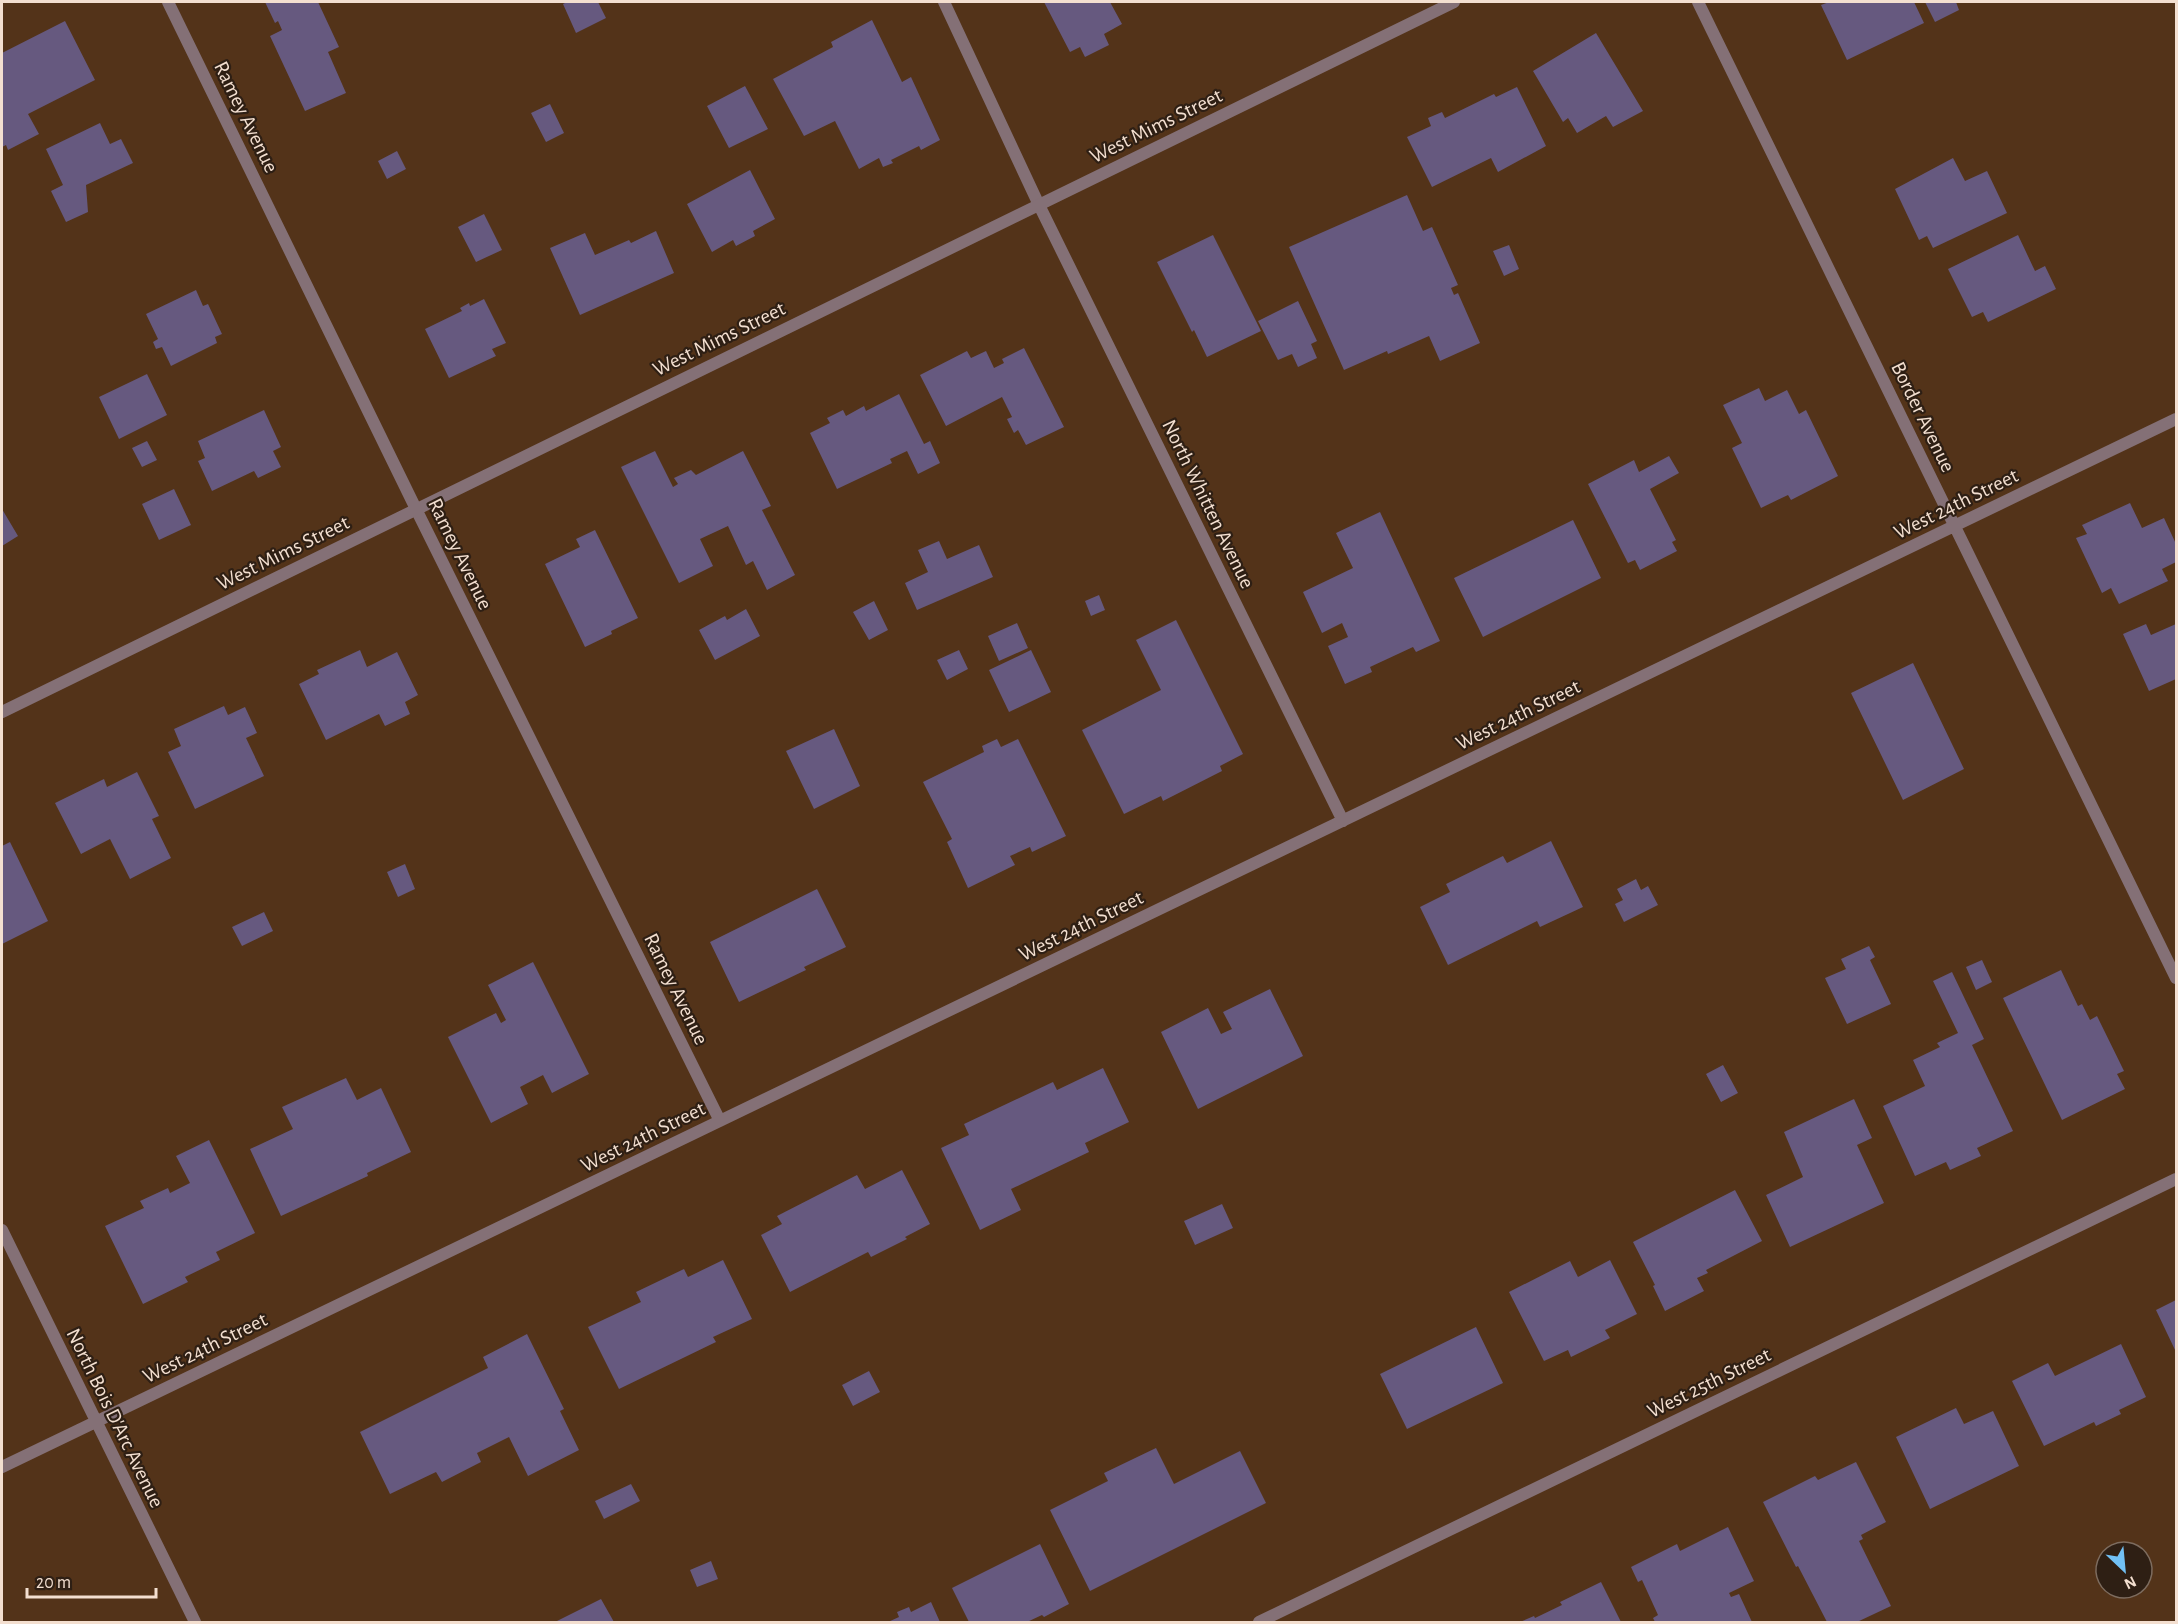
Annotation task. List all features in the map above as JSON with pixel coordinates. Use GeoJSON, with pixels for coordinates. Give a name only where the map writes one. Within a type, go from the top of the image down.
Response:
{"type":"FeatureCollection","features":[{"type":"Feature","properties":{"kind":"street","name":"Ramey Avenue"},"geometry":{"type":"LineString","coordinates":[[168,2],[416,509],[720,1121]]}},
{"type":"Feature","properties":{"kind":"street","name":"North Whitten Avenue"},"geometry":{"type":"LineString","coordinates":[[944,2],[1039,205],[1343,821]]}},
{"type":"Feature","properties":{"kind":"street","name":"West Mims Street"},"geometry":{"type":"LineString","coordinates":[[2,712],[1454,2]]}},
{"type":"Feature","properties":{"kind":"street","name":"Border Avenue"},"geometry":{"type":"LineString","coordinates":[[1698,2],[2176,978]]}},
{"type":"Feature","properties":{"kind":"street","name":"West 24th Street"},"geometry":{"type":"LineString","coordinates":[[2,1467],[2176,419]]}},
{"type":"Feature","properties":{"kind":"street","name":"West 25th Street"},"geometry":{"type":"LineString","coordinates":[[1259,1623],[2176,1179]]}},
{"type":"Feature","properties":{"kind":"street","name":"North Bois D'Arc Avenue"},"geometry":{"type":"LineString","coordinates":[[2,1230],[195,1623]]}},
{"type":"Feature","properties":{"kind":"building"},"geometry":{"type":"Polygon","coordinates":[[[265,2],[318,2],[339,47],[328,52],[346,93],[305,111],[270,36],[282,30],[278,21],[275,23],[265,2]]]}},
{"type":"Feature","properties":{"kind":"building"},"geometry":{"type":"Polygon","coordinates":[[[598,2],[606,18],[576,33],[563,4],[598,2]]]}},
{"type":"Feature","properties":{"kind":"building"},"geometry":{"type":"Polygon","coordinates":[[[1044,2],[1110,2],[1122,24],[1104,34],[1109,45],[1085,57],[1080,47],[1070,52],[1044,2]]]}},
{"type":"Feature","properties":{"kind":"building"},"geometry":{"type":"Polygon","coordinates":[[[1829,2],[1914,2],[1924,23],[1847,60],[1821,5],[1829,2]]]}},
{"type":"Feature","properties":{"kind":"building"},"geometry":{"type":"Polygon","coordinates":[[[1925,2],[1956,2],[1959,10],[1935,22],[1925,2]]]}},
{"type":"Feature","properties":{"kind":"building"},"geometry":{"type":"Polygon","coordinates":[[[872,20],[902,82],[911,77],[940,140],[921,150],[919,146],[891,160],[893,163],[883,167],[879,158],[859,169],[835,121],[804,136],[773,79],[833,47],[831,42],[872,20]]]}},
{"type":"Feature","properties":{"kind":"building"},"geometry":{"type":"Polygon","coordinates":[[[65,21],[95,80],[28,114],[39,134],[8,150],[6,145],[2,147],[2,53],[65,21]]]}},
{"type":"Feature","properties":{"kind":"building"},"geometry":{"type":"Polygon","coordinates":[[[1596,33],[1643,111],[1613,127],[1606,116],[1577,133],[1568,118],[1563,122],[1533,71],[1596,33]]]}},
{"type":"Feature","properties":{"kind":"building"},"geometry":{"type":"Polygon","coordinates":[[[745,86],[768,129],[729,148],[707,106],[745,86]]]}},
{"type":"Feature","properties":{"kind":"building"},"geometry":{"type":"Polygon","coordinates":[[[1517,87],[1546,146],[1498,172],[1491,158],[1432,187],[1407,137],[1431,126],[1428,118],[1442,112],[1445,118],[1494,94],[1496,97],[1517,87]]]}},
{"type":"Feature","properties":{"kind":"building"},"geometry":{"type":"Polygon","coordinates":[[[550,104],[564,133],[546,142],[531,113],[550,104]]]}},
{"type":"Feature","properties":{"kind":"building"},"geometry":{"type":"Polygon","coordinates":[[[100,123],[110,144],[121,139],[133,163],[86,185],[88,212],[66,222],[51,191],[63,185],[46,149],[100,123]]]}},
{"type":"Feature","properties":{"kind":"building"},"geometry":{"type":"Polygon","coordinates":[[[397,151],[406,169],[387,179],[378,161],[397,151]]]}},
{"type":"Feature","properties":{"kind":"building"},"geometry":{"type":"Polygon","coordinates":[[[1953,158],[1965,181],[1987,171],[2007,213],[1933,248],[1927,236],[1919,240],[1895,189],[1953,158]]]}},
{"type":"Feature","properties":{"kind":"building"},"geometry":{"type":"Polygon","coordinates":[[[750,170],[775,219],[753,231],[755,236],[736,246],[733,240],[712,252],[687,204],[750,170]]]}},
{"type":"Feature","properties":{"kind":"building"},"geometry":{"type":"Polygon","coordinates":[[[1407,195],[1423,231],[1432,227],[1458,285],[1451,288],[1454,295],[1458,293],[1480,343],[1440,361],[1429,336],[1344,370],[1289,247],[1407,195]]]}},
{"type":"Feature","properties":{"kind":"building"},"geometry":{"type":"Polygon","coordinates":[[[484,214],[502,250],[476,262],[458,227],[484,214]]]}},
{"type":"Feature","properties":{"kind":"building"},"geometry":{"type":"Polygon","coordinates":[[[656,231],[674,273],[580,315],[550,248],[585,233],[595,255],[629,240],[631,243],[656,231]]]}},
{"type":"Feature","properties":{"kind":"building"},"geometry":{"type":"Polygon","coordinates":[[[1213,235],[1261,331],[1207,357],[1157,262],[1213,235]]]}},
{"type":"Feature","properties":{"kind":"building"},"geometry":{"type":"Polygon","coordinates":[[[2018,235],[2035,271],[2045,266],[2056,289],[1988,322],[1983,312],[1972,317],[1948,269],[2018,235]]]}},
{"type":"Feature","properties":{"kind":"building"},"geometry":{"type":"Polygon","coordinates":[[[1509,245],[1519,269],[1504,276],[1493,251],[1509,245]]]}},
{"type":"Feature","properties":{"kind":"building"},"geometry":{"type":"Polygon","coordinates":[[[196,290],[203,306],[208,304],[222,334],[215,337],[217,343],[171,366],[162,347],[156,349],[153,342],[158,339],[146,314],[196,290]]]}},
{"type":"Feature","properties":{"kind":"building"},"geometry":{"type":"Polygon","coordinates":[[[484,299],[506,343],[492,349],[496,356],[449,378],[425,329],[462,311],[460,308],[469,303],[470,306],[484,299]]]}},
{"type":"Feature","properties":{"kind":"building"},"geometry":{"type":"Polygon","coordinates":[[[1298,301],[1317,341],[1311,344],[1317,358],[1298,367],[1292,354],[1278,360],[1258,321],[1298,301]]]}},
{"type":"Feature","properties":{"kind":"building"},"geometry":{"type":"Polygon","coordinates":[[[1024,348],[1064,427],[1026,445],[1018,430],[1014,433],[1007,419],[1012,417],[1002,397],[946,426],[920,375],[967,351],[971,358],[986,351],[994,368],[1004,363],[1002,359],[1024,348]]]}},
{"type":"Feature","properties":{"kind":"building"},"geometry":{"type":"Polygon","coordinates":[[[147,374],[167,415],[119,439],[99,397],[147,374]]]}},
{"type":"Feature","properties":{"kind":"building"},"geometry":{"type":"Polygon","coordinates":[[[1759,388],[1765,401],[1787,390],[1799,414],[1806,410],[1838,476],[1791,500],[1788,495],[1761,508],[1732,448],[1742,443],[1723,405],[1759,388]]]}},
{"type":"Feature","properties":{"kind":"building"},"geometry":{"type":"Polygon","coordinates":[[[899,394],[924,444],[930,441],[940,463],[918,474],[907,451],[890,459],[892,463],[837,489],[810,433],[830,423],[827,418],[843,410],[846,416],[864,406],[866,411],[899,394]]]}},
{"type":"Feature","properties":{"kind":"building"},"geometry":{"type":"Polygon","coordinates":[[[264,410],[281,447],[273,451],[281,467],[258,478],[254,471],[212,491],[198,461],[205,458],[198,441],[264,410]]]}},
{"type":"Feature","properties":{"kind":"building"},"geometry":{"type":"Polygon","coordinates":[[[147,441],[157,460],[142,467],[132,448],[147,441]]]}},
{"type":"Feature","properties":{"kind":"building"},"geometry":{"type":"Polygon","coordinates":[[[655,451],[673,487],[678,484],[674,478],[691,470],[696,475],[743,451],[771,506],[762,510],[795,575],[767,590],[753,561],[746,565],[728,526],[700,539],[713,566],[679,583],[621,467],[655,451]]]}},
{"type":"Feature","properties":{"kind":"building"},"geometry":{"type":"Polygon","coordinates":[[[1669,456],[1679,473],[1650,489],[1676,540],[1672,542],[1677,551],[1640,570],[1635,560],[1628,563],[1588,484],[1634,460],[1639,472],[1669,456]]]}},
{"type":"Feature","properties":{"kind":"building"},"geometry":{"type":"Polygon","coordinates":[[[174,489],[191,525],[159,540],[142,504],[174,489]]]}},
{"type":"Feature","properties":{"kind":"building"},"geometry":{"type":"Polygon","coordinates":[[[2130,503],[2142,528],[2164,518],[2176,544],[2176,562],[2162,569],[2168,581],[2119,604],[2111,588],[2102,593],[2076,538],[2087,534],[2082,525],[2130,503]]]}},
{"type":"Feature","properties":{"kind":"building"},"geometry":{"type":"Polygon","coordinates":[[[2,509],[18,536],[2,546],[2,509]]]}},
{"type":"Feature","properties":{"kind":"building"},"geometry":{"type":"Polygon","coordinates":[[[1380,512],[1440,641],[1416,652],[1413,647],[1370,667],[1372,672],[1345,684],[1328,646],[1348,637],[1342,623],[1322,633],[1303,592],[1353,568],[1336,533],[1380,512]]]}},
{"type":"Feature","properties":{"kind":"building"},"geometry":{"type":"Polygon","coordinates":[[[1573,520],[1601,578],[1483,637],[1454,578],[1573,520]]]}},
{"type":"Feature","properties":{"kind":"building"},"geometry":{"type":"Polygon","coordinates":[[[595,530],[638,618],[585,647],[545,564],[580,547],[576,539],[595,530]]]}},
{"type":"Feature","properties":{"kind":"building"},"geometry":{"type":"Polygon","coordinates":[[[939,541],[947,559],[979,545],[993,577],[917,610],[905,583],[928,572],[918,550],[939,541]]]}},
{"type":"Feature","properties":{"kind":"building"},"geometry":{"type":"Polygon","coordinates":[[[1099,595],[1105,610],[1091,616],[1085,601],[1099,595]]]}},
{"type":"Feature","properties":{"kind":"building"},"geometry":{"type":"Polygon","coordinates":[[[874,601],[888,630],[869,640],[853,612],[874,601]]]}},
{"type":"Feature","properties":{"kind":"building"},"geometry":{"type":"Polygon","coordinates":[[[746,609],[760,636],[715,660],[699,630],[725,616],[727,620],[746,609]]]}},
{"type":"Feature","properties":{"kind":"building"},"geometry":{"type":"Polygon","coordinates":[[[1176,620],[1243,754],[1220,766],[1222,771],[1163,801],[1161,796],[1124,814],[1082,730],[1161,690],[1136,640],[1176,620]]]}},
{"type":"Feature","properties":{"kind":"building"},"geometry":{"type":"Polygon","coordinates":[[[1017,623],[1028,648],[999,661],[988,636],[1017,623]]]}},
{"type":"Feature","properties":{"kind":"building"},"geometry":{"type":"Polygon","coordinates":[[[2146,624],[2151,635],[2176,624],[2176,679],[2149,691],[2123,634],[2146,624]]]}},
{"type":"Feature","properties":{"kind":"building"},"geometry":{"type":"Polygon","coordinates":[[[360,650],[367,667],[397,652],[418,695],[405,702],[410,714],[385,726],[379,714],[326,740],[299,684],[319,674],[317,670],[360,650]]]}},
{"type":"Feature","properties":{"kind":"building"},"geometry":{"type":"Polygon","coordinates":[[[959,650],[968,669],[947,680],[937,660],[959,650]]]}},
{"type":"Feature","properties":{"kind":"building"},"geometry":{"type":"Polygon","coordinates":[[[1031,650],[1051,692],[1009,712],[989,670],[1031,650]]]}},
{"type":"Feature","properties":{"kind":"building"},"geometry":{"type":"Polygon","coordinates":[[[1913,663],[1964,769],[1903,800],[1851,693],[1913,663]]]}},
{"type":"Feature","properties":{"kind":"building"},"geometry":{"type":"Polygon","coordinates":[[[224,706],[228,715],[245,707],[257,733],[246,738],[264,776],[195,809],[168,752],[181,746],[174,729],[224,706]]]}},
{"type":"Feature","properties":{"kind":"building"},"geometry":{"type":"Polygon","coordinates":[[[834,729],[860,786],[814,809],[786,751],[834,729]]]}},
{"type":"Feature","properties":{"kind":"building"},"geometry":{"type":"Polygon","coordinates":[[[997,739],[1001,747],[1018,739],[1066,836],[1032,852],[1030,847],[1010,856],[1015,865],[968,888],[947,842],[952,839],[923,782],[984,752],[982,746],[997,739]]]}},
{"type":"Feature","properties":{"kind":"building"},"geometry":{"type":"Polygon","coordinates":[[[137,772],[159,816],[152,819],[171,858],[130,879],[110,839],[81,854],[55,803],[104,779],[107,787],[137,772]]]}},
{"type":"Feature","properties":{"kind":"building"},"geometry":{"type":"Polygon","coordinates":[[[1551,841],[1583,907],[1540,927],[1537,921],[1448,965],[1420,907],[1450,892],[1446,884],[1503,856],[1507,863],[1551,841]]]}},
{"type":"Feature","properties":{"kind":"building"},"geometry":{"type":"Polygon","coordinates":[[[10,842],[48,921],[2,944],[2,846],[10,842]]]}},
{"type":"Feature","properties":{"kind":"building"},"geometry":{"type":"Polygon","coordinates":[[[405,864],[415,889],[398,897],[387,872],[405,864]]]}},
{"type":"Feature","properties":{"kind":"building"},"geometry":{"type":"Polygon","coordinates":[[[1636,879],[1641,890],[1648,886],[1658,905],[1624,922],[1615,904],[1623,900],[1617,889],[1636,879]]]}},
{"type":"Feature","properties":{"kind":"building"},"geometry":{"type":"Polygon","coordinates":[[[817,889],[846,947],[804,967],[806,970],[739,1002],[710,942],[817,889]]]}},
{"type":"Feature","properties":{"kind":"building"},"geometry":{"type":"Polygon","coordinates":[[[264,912],[273,931],[242,946],[232,927],[264,912]]]}},
{"type":"Feature","properties":{"kind":"building"},"geometry":{"type":"Polygon","coordinates":[[[1869,946],[1875,957],[1870,960],[1891,1004],[1847,1024],[1825,978],[1846,969],[1841,959],[1869,946]]]}},
{"type":"Feature","properties":{"kind":"building"},"geometry":{"type":"Polygon","coordinates":[[[1982,960],[1992,982],[1976,990],[1966,967],[1982,960]]]}},
{"type":"Feature","properties":{"kind":"building"},"geometry":{"type":"Polygon","coordinates":[[[533,962],[589,1074],[552,1093],[543,1075],[520,1087],[528,1104],[491,1123],[448,1037],[496,1013],[501,1023],[506,1020],[488,985],[533,962]]]}},
{"type":"Feature","properties":{"kind":"building"},"geometry":{"type":"Polygon","coordinates":[[[2061,970],[2078,1006],[2082,1004],[2090,1020],[2097,1016],[2124,1071],[2117,1074],[2125,1089],[2062,1120],[2003,998],[2061,970]]]}},
{"type":"Feature","properties":{"kind":"building"},"geometry":{"type":"Polygon","coordinates":[[[1952,972],[1984,1039],[1972,1045],[2013,1131],[1977,1148],[1981,1156],[1950,1170],[1946,1162],[1915,1176],[1883,1106],[1925,1086],[1913,1060],[1940,1047],[1937,1043],[1958,1033],[1933,981],[1952,972]]]}},
{"type":"Feature","properties":{"kind":"building"},"geometry":{"type":"Polygon","coordinates":[[[1270,989],[1303,1056],[1198,1109],[1161,1032],[1208,1008],[1221,1034],[1232,1029],[1223,1012],[1270,989]]]}},
{"type":"Feature","properties":{"kind":"building"},"geometry":{"type":"Polygon","coordinates":[[[1723,1065],[1738,1093],[1721,1102],[1706,1074],[1723,1065]]]}},
{"type":"Feature","properties":{"kind":"building"},"geometry":{"type":"Polygon","coordinates":[[[1103,1068],[1129,1122],[1085,1143],[1089,1152],[1011,1189],[1021,1210],[980,1230],[941,1148],[969,1135],[964,1124],[1053,1082],[1057,1090],[1103,1068]]]}},
{"type":"Feature","properties":{"kind":"building"},"geometry":{"type":"Polygon","coordinates":[[[346,1078],[357,1100],[381,1088],[411,1152],[367,1173],[368,1176],[281,1216],[250,1149],[293,1129],[282,1107],[346,1078]]]}},
{"type":"Feature","properties":{"kind":"building"},"geometry":{"type":"Polygon","coordinates":[[[1854,1099],[1872,1138],[1857,1145],[1884,1203],[1790,1247],[1766,1195],[1803,1177],[1784,1132],[1854,1099]]]}},
{"type":"Feature","properties":{"kind":"building"},"geometry":{"type":"Polygon","coordinates":[[[209,1140],[255,1233],[216,1252],[220,1260],[185,1277],[188,1282],[143,1304],[105,1226],[144,1208],[140,1201],[168,1188],[170,1193],[190,1183],[176,1156],[209,1140]]]}},
{"type":"Feature","properties":{"kind":"building"},"geometry":{"type":"Polygon","coordinates":[[[902,1170],[930,1224],[905,1237],[907,1239],[871,1257],[868,1252],[790,1292],[761,1235],[782,1224],[777,1216],[857,1175],[865,1189],[902,1170]]]}},
{"type":"Feature","properties":{"kind":"building"},"geometry":{"type":"Polygon","coordinates":[[[1735,1190],[1762,1241],[1706,1270],[1708,1273],[1697,1278],[1704,1291],[1665,1311],[1653,1286],[1655,1285],[1633,1242],[1735,1190]]]}},
{"type":"Feature","properties":{"kind":"building"},"geometry":{"type":"Polygon","coordinates":[[[1222,1204],[1233,1228],[1195,1245],[1184,1221],[1222,1204]]]}},
{"type":"Feature","properties":{"kind":"building"},"geometry":{"type":"Polygon","coordinates":[[[723,1260],[752,1319],[713,1337],[716,1342],[619,1389],[588,1327],[641,1302],[636,1292],[684,1269],[688,1277],[723,1260]]]}},
{"type":"Feature","properties":{"kind":"building"},"geometry":{"type":"Polygon","coordinates":[[[1610,1260],[1637,1314],[1605,1330],[1610,1338],[1571,1357],[1568,1350],[1544,1361],[1509,1292],[1570,1261],[1578,1277],[1610,1260]]]}},
{"type":"Feature","properties":{"kind":"building"},"geometry":{"type":"Polygon","coordinates":[[[2176,1300],[2176,1352],[2156,1310],[2176,1300]]]}},
{"type":"Feature","properties":{"kind":"building"},"geometry":{"type":"Polygon","coordinates":[[[1476,1327],[1503,1383],[1407,1429],[1380,1374],[1476,1327]]]}},
{"type":"Feature","properties":{"kind":"building"},"geometry":{"type":"Polygon","coordinates":[[[527,1334],[564,1409],[560,1411],[579,1450],[528,1476],[509,1437],[477,1453],[481,1462],[442,1482],[436,1472],[390,1494],[360,1432],[488,1368],[483,1357],[527,1334]]]}},
{"type":"Feature","properties":{"kind":"building"},"geometry":{"type":"Polygon","coordinates":[[[2121,1344],[2146,1397],[2119,1410],[2121,1414],[2096,1426],[2094,1422],[2044,1446],[2012,1381],[2048,1363],[2055,1376],[2121,1344]]]}},
{"type":"Feature","properties":{"kind":"building"},"geometry":{"type":"Polygon","coordinates":[[[869,1371],[880,1392],[853,1406],[842,1385],[869,1371]]]}},
{"type":"Feature","properties":{"kind":"building"},"geometry":{"type":"Polygon","coordinates":[[[1956,1408],[1964,1424],[1993,1411],[2019,1466],[1930,1509],[1896,1437],[1956,1408]]]}},
{"type":"Feature","properties":{"kind":"building"},"geometry":{"type":"Polygon","coordinates":[[[1156,1448],[1174,1484],[1240,1451],[1266,1503],[1090,1591],[1050,1510],[1108,1481],[1104,1473],[1156,1448]]]}},
{"type":"Feature","properties":{"kind":"building"},"geometry":{"type":"Polygon","coordinates":[[[1856,1462],[1886,1522],[1861,1535],[1863,1539],[1859,1541],[1891,1606],[1857,1622],[1827,1622],[1763,1502],[1815,1476],[1818,1480],[1856,1462]]]}},
{"type":"Feature","properties":{"kind":"building"},"geometry":{"type":"Polygon","coordinates":[[[631,1484],[640,1501],[604,1519],[595,1501],[631,1484]]]}},
{"type":"Feature","properties":{"kind":"building"},"geometry":{"type":"Polygon","coordinates":[[[1728,1527],[1754,1581],[1729,1593],[1731,1597],[1739,1594],[1752,1622],[1655,1622],[1653,1618],[1658,1615],[1642,1580],[1638,1582],[1631,1567],[1677,1544],[1680,1551],[1728,1527]]]}},
{"type":"Feature","properties":{"kind":"building"},"geometry":{"type":"Polygon","coordinates":[[[1040,1544],[1069,1604],[1044,1617],[1042,1615],[1027,1622],[969,1622],[952,1588],[1040,1544]]]}},
{"type":"Feature","properties":{"kind":"building"},"geometry":{"type":"Polygon","coordinates":[[[711,1561],[718,1579],[697,1587],[690,1570],[711,1561]]]}},
{"type":"Feature","properties":{"kind":"building"},"geometry":{"type":"Polygon","coordinates":[[[1601,1582],[1621,1622],[1520,1622],[1534,1616],[1535,1618],[1562,1605],[1560,1602],[1601,1582]]]}},
{"type":"Feature","properties":{"kind":"building"},"geometry":{"type":"Polygon","coordinates":[[[601,1599],[614,1622],[557,1621],[601,1599]]]}},
{"type":"Feature","properties":{"kind":"building"},"geometry":{"type":"Polygon","coordinates":[[[931,1602],[940,1622],[888,1622],[899,1617],[897,1612],[909,1607],[911,1612],[931,1602]]]}}]}
